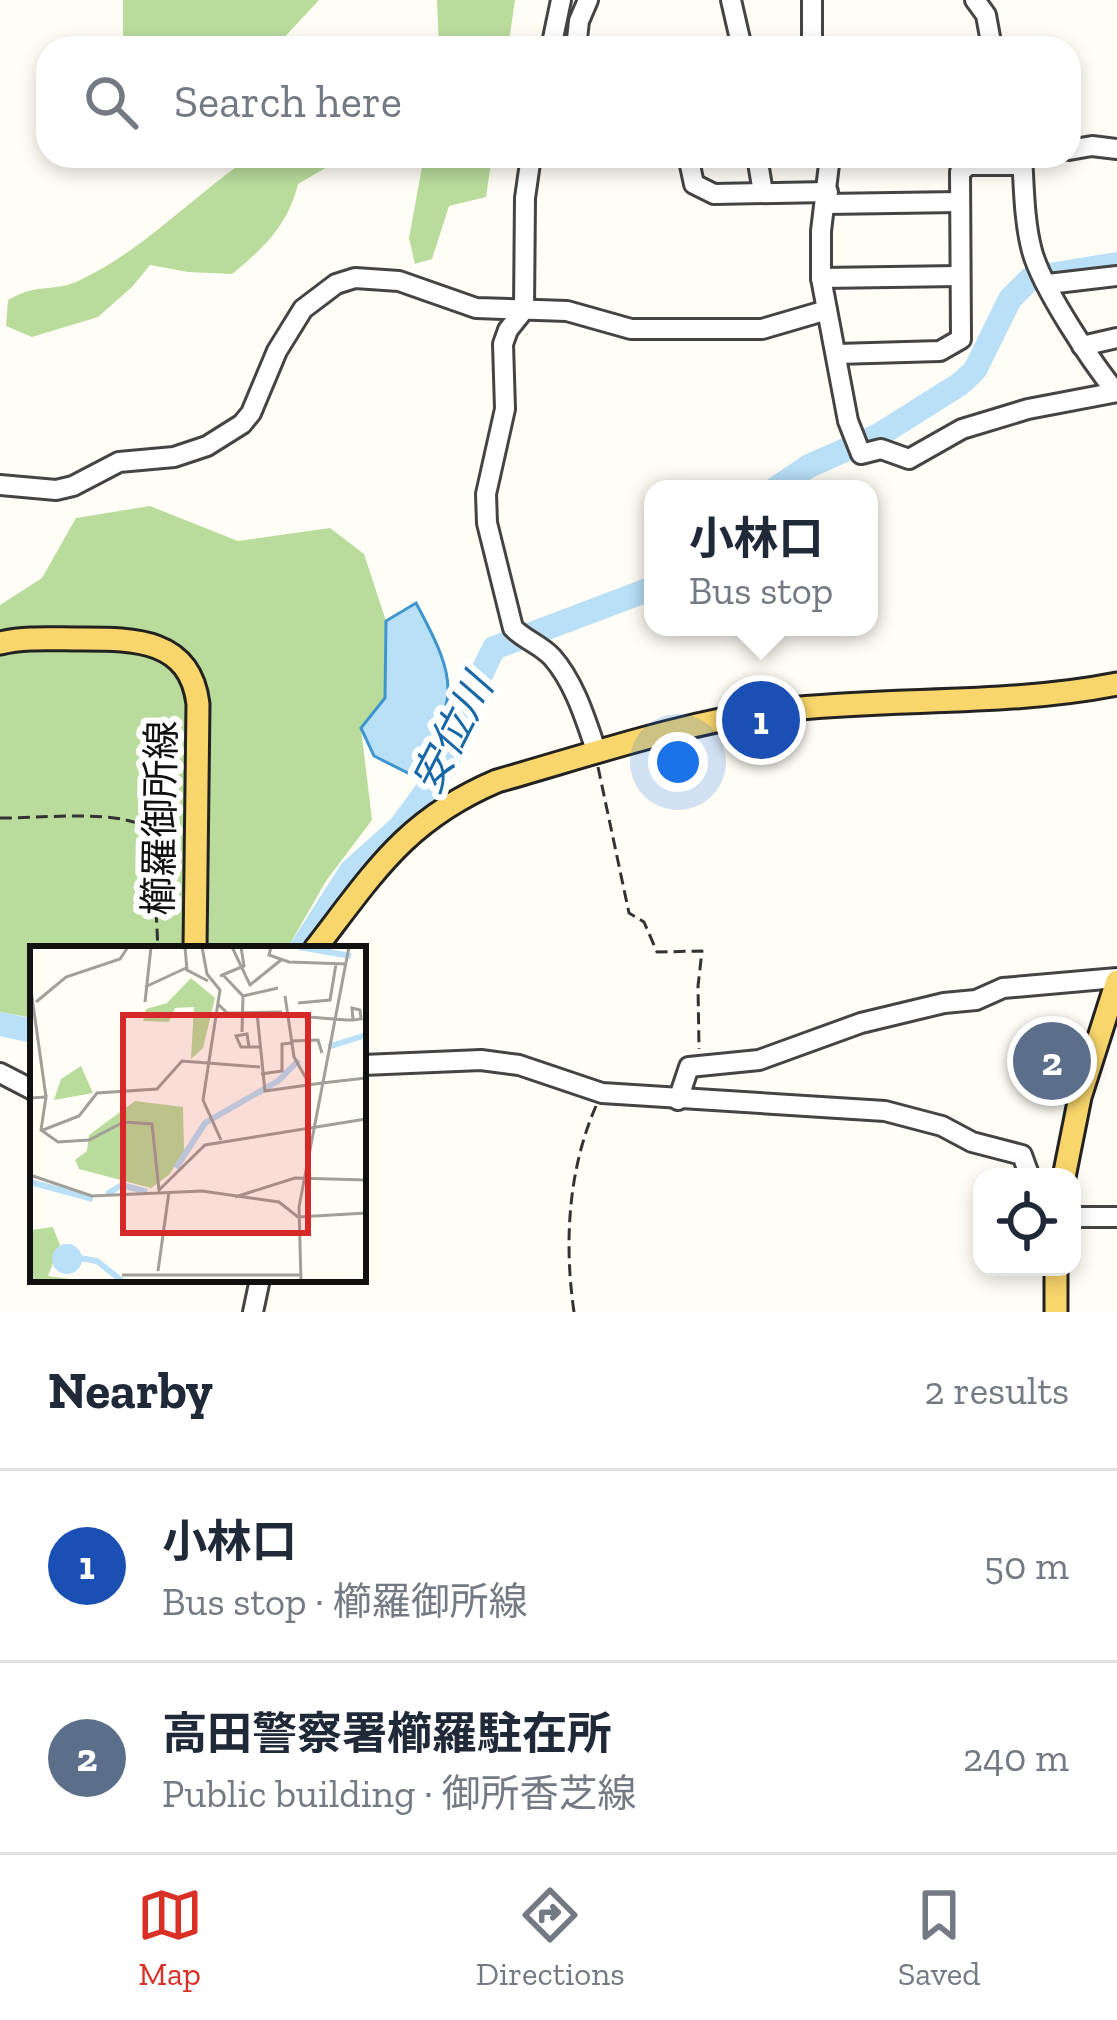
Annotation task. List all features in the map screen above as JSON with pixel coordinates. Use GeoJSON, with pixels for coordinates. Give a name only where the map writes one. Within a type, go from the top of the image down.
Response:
{"type":"FeatureCollection","features":[{"type":"Feature","properties":{"kind":"main road","name":"櫛羅御所線"},"geometry":{"type":"LineString","coordinates":[[0,643],[134,641],[174,657],[193,677],[198,704],[195,946]]}},
{"type":"Feature","properties":{"kind":"main road"},"geometry":{"type":"LineString","coordinates":[[318,946],[389,853],[434,812],[497,782],[597,753],[782,710],[1033,698],[1117,684]]}},
{"type":"Feature","properties":{"kind":"main road"},"geometry":{"type":"LineString","coordinates":[[1066,1168],[1080,1097],[1117,979]]}},
{"type":"Feature","properties":{"kind":"main road"},"geometry":{"type":"LineString","coordinates":[[1056,1276],[1056,1312]]}},
{"type":"Feature","properties":{"kind":"street"},"geometry":{"type":"LineString","coordinates":[[554,36],[561,0]]}},
{"type":"Feature","properties":{"kind":"street"},"geometry":{"type":"LineString","coordinates":[[577,36],[588,0]]}},
{"type":"Feature","properties":{"kind":"street"},"geometry":{"type":"LineString","coordinates":[[731,0],[739,36]]}},
{"type":"Feature","properties":{"kind":"street"},"geometry":{"type":"LineString","coordinates":[[812,0],[812,36]]}},
{"type":"Feature","properties":{"kind":"street"},"geometry":{"type":"LineString","coordinates":[[975,0],[986,15],[990,36]]}},
{"type":"Feature","properties":{"kind":"street"},"geometry":{"type":"LineString","coordinates":[[1081,148],[1117,149]]}},
{"type":"Feature","properties":{"kind":"street"},"geometry":{"type":"LineString","coordinates":[[529,168],[524,310],[503,344],[505,409],[486,494],[487,523],[519,634],[546,651],[565,676],[597,753]]}},
{"type":"Feature","properties":{"kind":"street"},"geometry":{"type":"LineString","coordinates":[[691,168],[694,184],[714,194],[960,202]]}},
{"type":"Feature","properties":{"kind":"street"},"geometry":{"type":"LineString","coordinates":[[759,168],[763,193]]}},
{"type":"Feature","properties":{"kind":"street"},"geometry":{"type":"LineString","coordinates":[[829,168],[821,278],[857,445],[910,459],[962,429],[1116,392],[1082,346],[1043,276],[1029,237],[1023,168]]}},
{"type":"Feature","properties":{"kind":"street"},"geometry":{"type":"LineString","coordinates":[[837,354],[926,352],[952,347],[962,339],[960,172],[965,168]]}},
{"type":"Feature","properties":{"kind":"street"},"geometry":{"type":"LineString","coordinates":[[821,278],[960,276]]}},
{"type":"Feature","properties":{"kind":"street"},"geometry":{"type":"LineString","coordinates":[[1043,276],[1117,276]]}},
{"type":"Feature","properties":{"kind":"street"},"geometry":{"type":"LineString","coordinates":[[0,485],[56,490],[119,462],[175,457],[207,446],[251,413],[303,308],[336,284],[376,277],[399,280],[476,308],[587,315],[632,329],[762,329],[827,310]]}},
{"type":"Feature","properties":{"kind":"street"},"geometry":{"type":"LineString","coordinates":[[1082,346],[1117,338]]}},
{"type":"Feature","properties":{"kind":"street"},"geometry":{"type":"LineString","coordinates":[[677,1100],[688,1067],[759,1060],[861,1023],[976,1000],[1003,988],[1117,979]]}},
{"type":"Feature","properties":{"kind":"street"},"geometry":{"type":"LineString","coordinates":[[366,1065],[481,1060],[519,1065],[602,1093],[885,1111],[1022,1155],[1027,1168]]}},
{"type":"Feature","properties":{"kind":"street"},"geometry":{"type":"LineString","coordinates":[[0,1073],[30,1088]]}},
{"type":"Feature","properties":{"kind":"street"},"geometry":{"type":"LineString","coordinates":[[1081,1217],[1117,1217]]}},
{"type":"Feature","properties":{"kind":"street"},"geometry":{"type":"LineString","coordinates":[[253,1312],[259,1282]]}},
{"type":"Feature","properties":{"kind":"path"},"geometry":{"type":"LineString","coordinates":[[597,753],[604,807],[623,872],[629,914],[644,922],[657,952],[702,951],[699,1064]]}},
{"type":"Feature","properties":{"kind":"path"},"geometry":{"type":"LineString","coordinates":[[0,818],[121,818],[143,823],[152,832],[158,946]]}},
{"type":"Feature","properties":{"kind":"path"},"geometry":{"type":"LineString","coordinates":[[574,1312],[568,1224],[588,1124],[602,1093]]}},
{"type":"Feature","properties":{"kind":"green space"},"geometry":{"type":"Polygon","coordinates":[[[123,0],[319,0],[286,36],[123,35],[123,0]]]}},
{"type":"Feature","properties":{"kind":"green space"},"geometry":{"type":"Polygon","coordinates":[[[437,0],[515,0],[510,36],[438,36],[437,0]]]}},
{"type":"Feature","properties":{"kind":"green space"},"geometry":{"type":"Polygon","coordinates":[[[236,168],[325,168],[298,184],[273,235],[232,274],[150,265],[98,317],[32,337],[6,326],[8,300],[71,284],[143,241],[236,168]]]}},
{"type":"Feature","properties":{"kind":"green space"},"geometry":{"type":"Polygon","coordinates":[[[422,168],[490,168],[486,197],[449,206],[432,259],[415,264],[409,238],[422,168]]]}},
{"type":"Feature","properties":{"kind":"green space"},"geometry":{"type":"Polygon","coordinates":[[[150,506],[238,541],[330,528],[364,554],[386,621],[385,698],[361,728],[372,820],[326,881],[289,946],[30,946],[30,1017],[0,1012],[0,605],[42,578],[76,518],[150,506]]]}},
{"type":"Feature","properties":{"kind":"water"},"geometry":{"type":"Polygon","coordinates":[[[416,603],[440,653],[448,690],[439,727],[414,776],[374,756],[361,728],[385,698],[386,621],[416,603]]]}},
{"type":"Feature","properties":{"kind":"waterway","name":"安位川"},"geometry":{"type":"LineString","coordinates":[[788,480],[879,435],[960,384],[975,370],[1010,299],[1031,278],[1117,264]]}},
{"type":"Feature","properties":{"kind":"waterway","name":"安位川"},"geometry":{"type":"LineString","coordinates":[[303,946],[351,871],[400,827],[444,767],[494,648],[644,591]]}},
{"type":"Feature","properties":{"kind":"waterway"},"geometry":{"type":"LineString","coordinates":[[443,717],[464,723]]}},
{"type":"Feature","properties":{"kind":"waterway","name":"安位川"},"geometry":{"type":"LineString","coordinates":[[0,1024],[30,1030]]}},
{"type":"Feature","properties":{"kind":"place","name":"小林口"},"geometry":{"type":"Point","coordinates":[761,720]}},
{"type":"Feature","properties":{"kind":"place","name":"高田警察署櫛羅駐在所"},"geometry":{"type":"Point","coordinates":[1052,1061]}}]}
